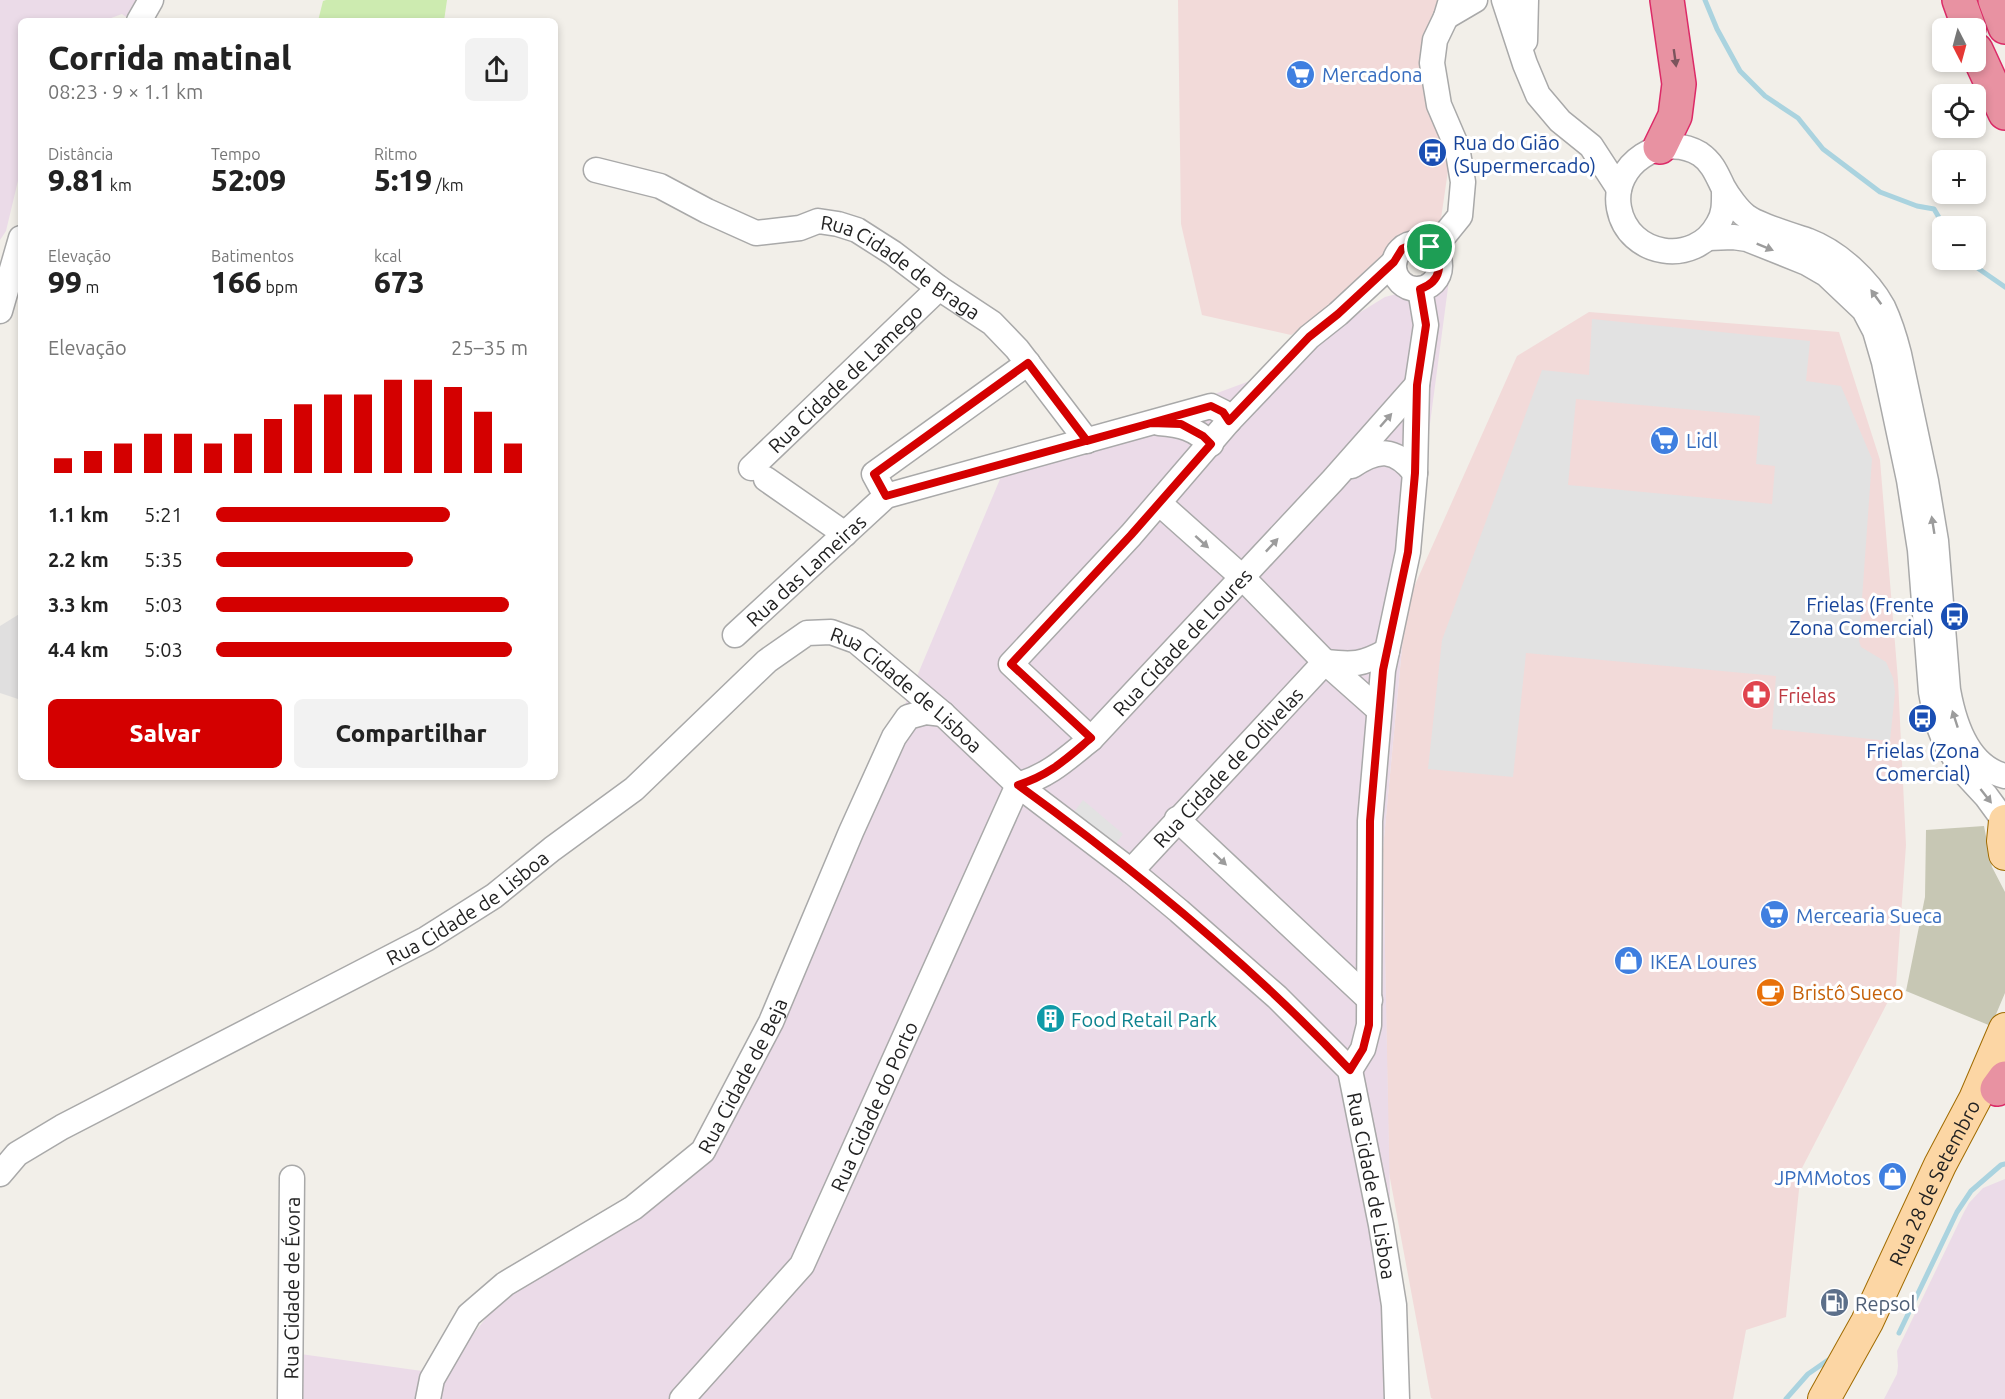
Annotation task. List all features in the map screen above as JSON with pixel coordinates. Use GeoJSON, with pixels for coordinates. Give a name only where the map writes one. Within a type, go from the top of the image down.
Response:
{"type":"FeatureCollection","features":[{"type":"Feature","properties":{"kind":"highway"},"geometry":{"type":"LineString","coordinates":[[1649,153],[1676,116],[1679,84],[1667,0]]}},
{"type":"Feature","properties":{"kind":"highway"},"geometry":{"type":"LineString","coordinates":[[1959,0],[1965,18]]}},
{"type":"Feature","properties":{"kind":"highway"},"geometry":{"type":"LineString","coordinates":[[1995,0],[2005,27]]}},
{"type":"Feature","properties":{"kind":"highway"},"geometry":{"type":"LineString","coordinates":[[1986,72],[2005,113]]}},
{"type":"Feature","properties":{"kind":"main road"},"geometry":{"type":"LineString","coordinates":[[2005,822],[2003,841],[2005,854]]}},
{"type":"Feature","properties":{"kind":"main road","name":"Rua 28 de Setembro"},"geometry":{"type":"LineString","coordinates":[[1824,1399],[1862,1332],[1940,1165],[1974,1099],[2005,1029]]}},
{"type":"Feature","properties":{"kind":"main road","name":"Rua 28 de Setembro"},"geometry":{"type":"LineString","coordinates":[[1849,1399],[2002,1078]]}},
{"type":"Feature","properties":{"kind":"street"},"geometry":{"type":"LineString","coordinates":[[142,18],[151,0]]}},
{"type":"Feature","properties":{"kind":"street"},"geometry":{"type":"LineString","coordinates":[[1430,247],[1443,237],[1460,216],[1463,182],[1457,147],[1439,105],[1432,63],[1435,40],[1449,9],[1475,0]]}},
{"type":"Feature","properties":{"kind":"street"},"geometry":{"type":"LineString","coordinates":[[1504,0],[1538,95],[1560,121],[1591,146],[1619,189]]}},
{"type":"Feature","properties":{"kind":"street"},"geometry":{"type":"LineString","coordinates":[[1525,64],[1526,0]]}},
{"type":"Feature","properties":{"kind":"street"},"geometry":{"type":"LineString","coordinates":[[1591,146],[1649,153],[1681,147],[1701,154],[1716,169],[1724,189],[1746,216],[1817,244],[1847,265],[1868,286],[1882,306],[1894,334],[1926,481],[1940,578],[1948,690],[1952,713],[1967,746],[1988,768],[2005,776]]}},
{"type":"Feature","properties":{"kind":"street"},"geometry":{"type":"LineString","coordinates":[[1649,153],[1626,172],[1619,189],[1619,209],[1623,222],[1631,234],[1658,251],[1676,252],[1693,248],[1708,238],[1722,215],[1724,189]]}},
{"type":"Feature","properties":{"kind":"street","name":"Rua Cidade de Braga"},"geometry":{"type":"LineString","coordinates":[[596,170],[660,186],[756,233],[800,228],[818,221],[857,230],[992,323],[1028,363],[1087,441]]}},
{"type":"Feature","properties":{"kind":"street"},"geometry":{"type":"LineString","coordinates":[[1708,238],[1746,239],[1807,263],[1826,274],[1864,310],[1875,331],[1884,362],[1909,480],[1920,550],[1931,692],[1936,719],[1945,742],[1962,770],[1986,796],[2005,822]]}},
{"type":"Feature","properties":{"kind":"street"},"geometry":{"type":"LineString","coordinates":[[1091,738],[1011,664],[1159,503],[1229,421],[1309,337],[1366,290],[1394,262],[1402,249],[1415,243],[1430,247],[1439,260],[1438,275],[1434,282],[1413,288],[1366,290]]}},
{"type":"Feature","properties":{"kind":"street"},"geometry":{"type":"LineString","coordinates":[[0,311],[18,248]]}},
{"type":"Feature","properties":{"kind":"street"},"geometry":{"type":"LineString","coordinates":[[1350,1070],[1363,1049],[1369,1025],[1370,821],[1378,709],[1387,651],[1408,552],[1415,473],[1417,385],[1426,325],[1413,288],[1396,276],[1394,262]]}},
{"type":"Feature","properties":{"kind":"street","name":"Rua Cidade de Lamego"},"geometry":{"type":"LineString","coordinates":[[845,534],[759,474],[939,288]]}},
{"type":"Feature","properties":{"kind":"street"},"geometry":{"type":"LineString","coordinates":[[886,496],[874,474],[1028,363]]}},
{"type":"Feature","properties":{"kind":"street"},"geometry":{"type":"LineString","coordinates":[[1333,480],[1417,385]]}},
{"type":"Feature","properties":{"kind":"street","name":"Rua das Lameiras"},"geometry":{"type":"LineString","coordinates":[[735,635],[886,496],[1211,406],[1223,412],[1229,421]]}},
{"type":"Feature","properties":{"kind":"street","name":"Rua das Lameiras"},"geometry":{"type":"LineString","coordinates":[[1151,423],[1181,424],[1203,436],[1211,444]]}},
{"type":"Feature","properties":{"kind":"street"},"geometry":{"type":"LineString","coordinates":[[1333,480],[1364,458],[1378,452],[1404,459],[1415,473]]}},
{"type":"Feature","properties":{"kind":"street","name":"Rua Cidade de Loures"},"geometry":{"type":"LineString","coordinates":[[1018,785],[1039,778],[1057,767],[1091,738],[1333,480]]}},
{"type":"Feature","properties":{"kind":"street"},"geometry":{"type":"LineString","coordinates":[[1159,503],[1242,577],[1325,662],[1378,709]]}},
{"type":"Feature","properties":{"kind":"street","name":"Rua Cidade de Lisboa"},"geometry":{"type":"LineString","coordinates":[[0,1174],[17,1154],[62,1127],[426,939],[494,896],[552,849],[634,789],[767,662],[807,633],[831,632],[856,641],[943,714],[1018,785],[1131,871],[1277,998],[1350,1070],[1381,1225],[1394,1305],[1397,1399]]}},
{"type":"Feature","properties":{"kind":"street"},"geometry":{"type":"LineString","coordinates":[[1325,662],[1352,665],[1369,661],[1387,651]]}},
{"type":"Feature","properties":{"kind":"street","name":"Rua Cidade de Odivelas"},"geometry":{"type":"LineString","coordinates":[[1131,871],[1325,662]]}},
{"type":"Feature","properties":{"kind":"street","name":"Rua Cidade de Beja"},"geometry":{"type":"LineString","coordinates":[[428,1399],[432,1379],[469,1315],[505,1284],[633,1208],[703,1151],[771,1022],[850,832],[894,737],[908,717],[926,712],[943,714]]}},
{"type":"Feature","properties":{"kind":"street","name":"Rua Cidade do Porto"},"geometry":{"type":"LineString","coordinates":[[682,1399],[802,1265],[1018,785]]}},
{"type":"Feature","properties":{"kind":"street"},"geometry":{"type":"LineString","coordinates":[[1178,819],[1370,1000]]}},
{"type":"Feature","properties":{"kind":"street","name":"Rua Cidade de Évora"},"geometry":{"type":"LineString","coordinates":[[290,1399],[292,1178]]}},
{"type":"Feature","properties":{"kind":"shaded area"},"geometry":{"type":"Polygon","coordinates":[[[0,0],[137,0],[126,17],[122,14],[111,18],[18,18],[18,181],[6,231],[0,240],[0,0]]]}},
{"type":"Feature","properties":{"kind":"shaded area"},"geometry":{"type":"Polygon","coordinates":[[[1178,0],[1442,0],[1423,90],[1450,157],[1438,239],[1384,272],[1291,335],[1202,315],[1181,224],[1178,0]]]}},
{"type":"Feature","properties":{"kind":"shaded area"},"geometry":{"type":"Polygon","coordinates":[[[1449,280],[1406,605],[1383,849],[1394,1399],[279,1399],[279,1351],[422,1371],[455,1357],[509,1289],[647,1211],[715,1156],[1003,472],[1247,382],[1385,297],[1449,280]]]}},
{"type":"Feature","properties":{"kind":"shaded area"},"geometry":{"type":"Polygon","coordinates":[[[1589,312],[1839,332],[1880,460],[1898,680],[1906,845],[1896,986],[1801,1170],[1786,1317],[1746,1330],[1733,1399],[1433,1399],[1389,1173],[1383,849],[1406,605],[1517,356],[1589,312]]]}},
{"type":"Feature","properties":{"kind":"shaded area"},"geometry":{"type":"Polygon","coordinates":[[[1592,319],[1810,341],[1806,381],[1841,386],[1872,459],[1859,641],[1861,647],[1886,662],[1893,678],[1895,692],[1890,741],[1772,729],[1776,676],[1526,653],[1513,777],[1428,769],[1442,640],[1542,370],[1589,375],[1592,319]],[[1576,399],[1568,485],[1772,504],[1775,466],[1756,464],[1760,416],[1576,399]]]}},
{"type":"Feature","properties":{"kind":"shaded area"},"geometry":{"type":"Polygon","coordinates":[[[18,615],[18,699],[0,693],[0,626],[18,615]]]}},
{"type":"Feature","properties":{"kind":"shaded area"},"geometry":{"type":"Polygon","coordinates":[[[1083,800],[1123,834],[1115,845],[1074,812],[1083,800]]]}},
{"type":"Feature","properties":{"kind":"shaded area"},"geometry":{"type":"Polygon","coordinates":[[[1984,826],[1992,867],[2005,892],[2005,993],[1991,1026],[1906,991],[1925,897],[1926,830],[1984,826]]]}},
{"type":"Feature","properties":{"kind":"shaded area"},"geometry":{"type":"Polygon","coordinates":[[[2005,1179],[2005,1399],[1884,1399],[1897,1374],[1897,1351],[1969,1203],[1983,1188],[2005,1179]]]}},
{"type":"Feature","properties":{"kind":"green space"},"geometry":{"type":"Polygon","coordinates":[[[447,0],[444,18],[319,18],[323,1],[447,0]]]}},
{"type":"Feature","properties":{"kind":"waterway"},"geometry":{"type":"LineString","coordinates":[[1705,0],[1717,29],[1740,71],[1765,96],[1798,118],[1823,149],[1880,192],[1917,206],[1934,209],[1938,216]]}},
{"type":"Feature","properties":{"kind":"waterway"},"geometry":{"type":"LineString","coordinates":[[1980,270],[2005,287]]}},
{"type":"Feature","properties":{"kind":"waterway"},"geometry":{"type":"LineString","coordinates":[[1899,1333],[1957,1212],[1971,1191],[2005,1164]]}},
{"type":"Feature","properties":{"kind":"waterway"},"geometry":{"type":"LineString","coordinates":[[1786,1399],[1808,1374],[1831,1358]]}},
{"type":"Feature","properties":{"kind":"place","name":"Mercadona"},"geometry":{"type":"Point","coordinates":[1301,74]}},
{"type":"Feature","properties":{"kind":"place","name":"Rua do Gião (Supermercado)"},"geometry":{"type":"Point","coordinates":[1432,153]}},
{"type":"Feature","properties":{"kind":"place","name":"Lidl"},"geometry":{"type":"Point","coordinates":[1665,440]}},
{"type":"Feature","properties":{"kind":"place","name":"Frielas (Frente Zona Comercial)"},"geometry":{"type":"Point","coordinates":[1955,616]}},
{"type":"Feature","properties":{"kind":"place","name":"Frielas"},"geometry":{"type":"Point","coordinates":[1757,695]}},
{"type":"Feature","properties":{"kind":"place","name":"Frielas (Zona Comercial)"},"geometry":{"type":"Point","coordinates":[1923,719]}},
{"type":"Feature","properties":{"kind":"place","name":"Mercearia Sueca"},"geometry":{"type":"Point","coordinates":[1775,915]}},
{"type":"Feature","properties":{"kind":"place","name":"IKEA Loures"},"geometry":{"type":"Point","coordinates":[1629,961]}},
{"type":"Feature","properties":{"kind":"place","name":"Bristô Sueco"},"geometry":{"type":"Point","coordinates":[1771,992]}},
{"type":"Feature","properties":{"kind":"place","name":"Food Retail Park"},"geometry":{"type":"Point","coordinates":[1050,1019]}},
{"type":"Feature","properties":{"kind":"place","name":"JPMMotos"},"geometry":{"type":"Point","coordinates":[1892,1177]}},
{"type":"Feature","properties":{"kind":"place","name":"Repsol"},"geometry":{"type":"Point","coordinates":[1834,1303]}},
{"type":"Feature","properties":{"kind":"route"},"geometry":{"type":"LineString","coordinates":[[1415,243],[1430,247],[1436,253],[1440,268],[1434,282],[1420,289],[1426,325],[1417,385],[1417,436],[1408,552],[1383,670],[1378,709],[1370,821],[1369,1025],[1363,1049],[1350,1070],[1277,998],[1179,911],[1062,817],[1018,785],[1039,778],[1057,767],[1091,738],[1011,664],[1131,535],[1211,444],[1203,436],[1181,424],[1151,423],[1046,453],[886,496],[874,474],[1028,363],[1087,441],[1211,406],[1223,412],[1229,421],[1309,337],[1366,290],[1394,262],[1402,249],[1415,243]]}}]}
